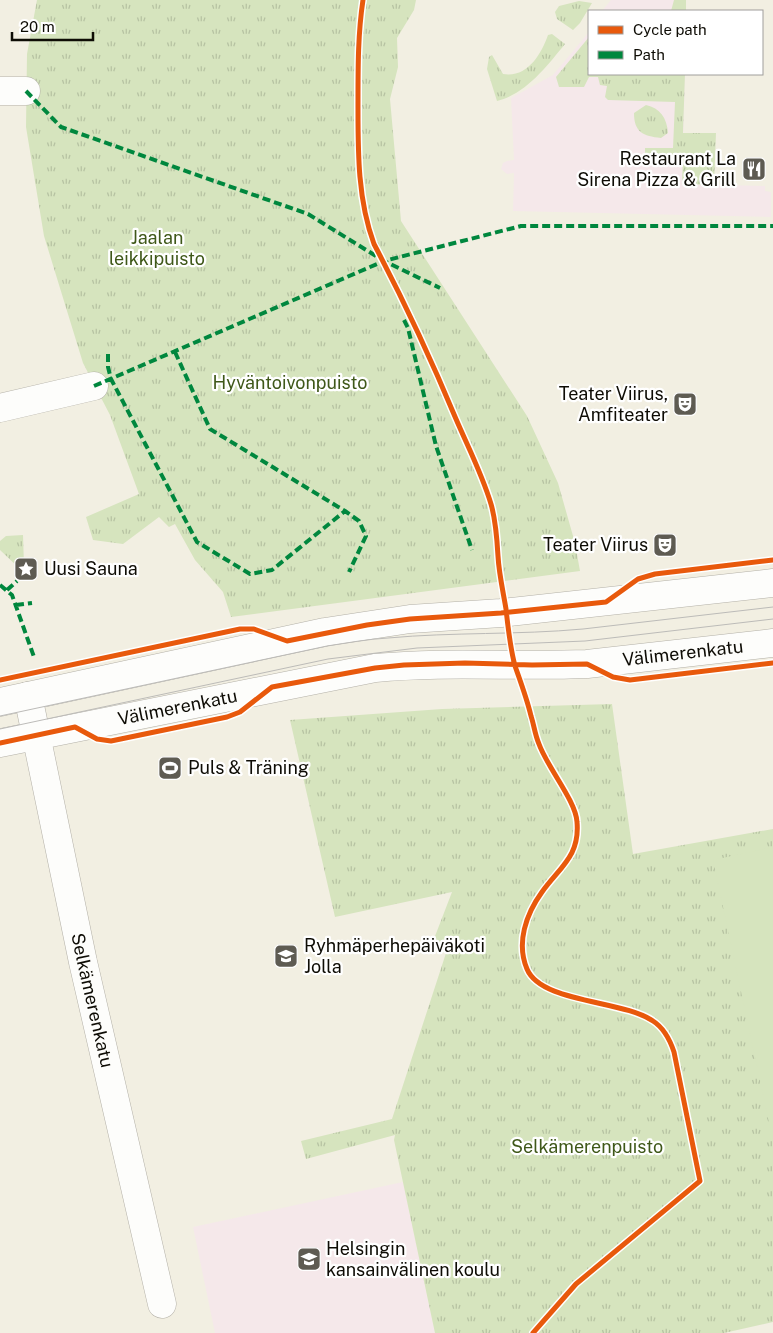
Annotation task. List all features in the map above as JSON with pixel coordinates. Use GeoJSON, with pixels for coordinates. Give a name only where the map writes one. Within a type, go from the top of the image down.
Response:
{"type":"FeatureCollection","features":[{"type":"Feature","properties":{"kind":"street"},"geometry":{"type":"LineString","coordinates":[[0,408],[94,386]]}},
{"type":"Feature","properties":{"kind":"street"},"geometry":{"type":"LineString","coordinates":[[0,702],[359,626],[410,619],[501,613],[773,583]]}},
{"type":"Feature","properties":{"kind":"street","name":"Välimerenkatu"},"geometry":{"type":"LineString","coordinates":[[0,743],[375,668],[435,663],[587,664],[773,643]]}},
{"type":"Feature","properties":{"kind":"street","name":"Selkämerenkatu"},"geometry":{"type":"LineString","coordinates":[[28,696],[83,962],[162,1304]]}},
{"type":"Feature","properties":{"kind":"shaded area"},"geometry":{"type":"Polygon","coordinates":[[[611,0],[686,0],[686,10],[603,10],[611,0]]]}},
{"type":"Feature","properties":{"kind":"shaded area"},"geometry":{"type":"Polygon","coordinates":[[[588,33],[588,75],[685,75],[682,184],[765,186],[765,191],[771,192],[771,217],[513,211],[514,173],[507,174],[501,169],[503,163],[514,160],[511,98],[553,75],[588,33]]]}},
{"type":"Feature","properties":{"kind":"shaded area","name":"Helsingin kansainvälinen koulu"},"geometry":{"type":"Polygon","coordinates":[[[403,1182],[435,1333],[215,1333],[193,1227],[403,1182]]]}},
{"type":"Feature","properties":{"kind":"green space","name":"Hyväntoivonpuisto"},"geometry":{"type":"Polygon","coordinates":[[[37,0],[416,0],[414,10],[397,38],[398,67],[390,99],[401,221],[527,416],[558,483],[575,543],[580,571],[231,617],[223,592],[195,560],[175,524],[169,527],[159,517],[123,544],[93,540],[86,517],[139,494],[110,415],[83,363],[44,236],[26,127],[27,54],[37,0]]]}},
{"type":"Feature","properties":{"kind":"green space"},"geometry":{"type":"Polygon","coordinates":[[[674,0],[686,0],[686,10],[671,10],[674,0]]]}},
{"type":"Feature","properties":{"kind":"green space"},"geometry":{"type":"Polygon","coordinates":[[[579,1],[592,3],[580,23],[573,30],[557,19],[555,12],[559,6],[579,1]]]}},
{"type":"Feature","properties":{"kind":"green space"},"geometry":{"type":"Polygon","coordinates":[[[552,34],[565,44],[527,86],[497,101],[487,69],[489,57],[492,55],[503,74],[519,72],[532,64],[548,35],[552,34]]]}},
{"type":"Feature","properties":{"kind":"green space"},"geometry":{"type":"Polygon","coordinates":[[[588,38],[588,75],[685,75],[683,133],[716,133],[714,185],[682,184],[683,158],[645,157],[645,148],[673,148],[675,102],[608,100],[605,97],[607,86],[600,85],[598,77],[589,77],[584,87],[559,87],[556,77],[588,38]]]}},
{"type":"Feature","properties":{"kind":"green space"},"geometry":{"type":"Polygon","coordinates":[[[646,105],[659,111],[664,118],[668,133],[661,138],[649,136],[641,132],[636,125],[634,113],[646,105]]]}},
{"type":"Feature","properties":{"kind":"green space"},"geometry":{"type":"Polygon","coordinates":[[[23,535],[24,566],[20,569],[0,550],[0,541],[6,536],[23,535]]]}},
{"type":"Feature","properties":{"kind":"green space","name":"Selkämerenpuisto"},"geometry":{"type":"Polygon","coordinates":[[[612,704],[633,854],[773,829],[773,1322],[724,1333],[435,1333],[394,1140],[395,1135],[306,1159],[301,1141],[392,1119],[447,950],[432,944],[452,892],[335,917],[290,720],[442,709],[612,704]]]}},
{"type":"Feature","properties":{"kind":"green space"},"geometry":{"type":"Polygon","coordinates":[[[773,847],[773,1132],[771,1132],[713,860],[773,847]]]}},
{"type":"Feature","properties":{"kind":"tram line"},"geometry":{"type":"LineString","coordinates":[[0,716],[358,641],[412,636],[583,629],[773,607]]}},
{"type":"Feature","properties":{"kind":"tram line"},"geometry":{"type":"LineString","coordinates":[[0,729],[328,659],[417,648],[585,641],[773,619]]}},
{"type":"Feature","properties":{"kind":"marked path"},"geometry":{"type":"LineString","coordinates":[[26,91],[61,127],[308,214],[384,261],[521,226],[773,226]]}},
{"type":"Feature","properties":{"kind":"marked path"},"geometry":{"type":"LineString","coordinates":[[94,386],[384,261],[440,288]]}},
{"type":"Feature","properties":{"kind":"marked path"},"geometry":{"type":"LineString","coordinates":[[404,320],[408,328],[436,446],[472,550]]}},
{"type":"Feature","properties":{"kind":"marked path"},"geometry":{"type":"LineString","coordinates":[[175,352],[210,429],[359,521],[366,536],[349,572]]}},
{"type":"Feature","properties":{"kind":"marked path"},"geometry":{"type":"LineString","coordinates":[[108,354],[108,367],[111,379],[197,542],[250,574],[272,570],[345,511]]}},
{"type":"Feature","properties":{"kind":"marked path"},"geometry":{"type":"LineString","coordinates":[[7,590],[17,581]]}},
{"type":"Feature","properties":{"kind":"marked path"},"geometry":{"type":"LineString","coordinates":[[0,585],[12,595],[34,657]]}},
{"type":"Feature","properties":{"kind":"marked path"},"geometry":{"type":"LineString","coordinates":[[16,605],[32,603]]}},
{"type":"Feature","properties":{"kind":"cycle path"},"geometry":{"type":"LineString","coordinates":[[363,0],[358,75],[358,136],[361,191],[368,227],[374,244],[437,374],[479,471],[493,510],[499,569],[510,645],[515,666],[528,703],[538,741],[572,804],[577,822],[577,834],[572,852],[562,868],[542,892],[527,919],[522,949],[524,959],[527,969],[535,980],[548,989],[640,1014],[653,1021],[663,1031],[674,1052],[700,1181],[576,1284],[533,1333]]}},
{"type":"Feature","properties":{"kind":"cycle path"},"geometry":{"type":"LineString","coordinates":[[0,680],[240,629],[254,629],[287,641],[367,625],[410,619],[501,613],[606,602],[638,579],[655,574],[773,560]]}},
{"type":"Feature","properties":{"kind":"cycle path"},"geometry":{"type":"LineString","coordinates":[[0,743],[75,727],[97,739],[111,741],[227,717],[240,712],[272,687],[375,668],[465,663],[587,664],[613,677],[630,680],[773,663]]}},
{"type":"Feature","properties":{"kind":"place","name":"Restaurant La Sirena Pizza & Grill"},"geometry":{"type":"Point","coordinates":[754,169]}},
{"type":"Feature","properties":{"kind":"place","name":"Teater Viirus, Amfiteater"},"geometry":{"type":"Point","coordinates":[685,404]}},
{"type":"Feature","properties":{"kind":"place","name":"Teater Viirus"},"geometry":{"type":"Point","coordinates":[665,545]}},
{"type":"Feature","properties":{"kind":"place","name":"Uusi Sauna"},"geometry":{"type":"Point","coordinates":[26,569]}},
{"type":"Feature","properties":{"kind":"place","name":"Puls & Träning"},"geometry":{"type":"Point","coordinates":[170,768]}},
{"type":"Feature","properties":{"kind":"place","name":"Ryhmäperhepäiväkoti Jolla"},"geometry":{"type":"Point","coordinates":[286,956]}},
{"type":"Feature","properties":{"kind":"place","name":"Helsingin kansainvälinen koulu"},"geometry":{"type":"Point","coordinates":[309,1259]}},
{"type":"Feature","properties":{"kind":"park label","name":"Jaalan leikkipuisto"},"geometry":{"type":"Point","coordinates":[157,248]}}]}
